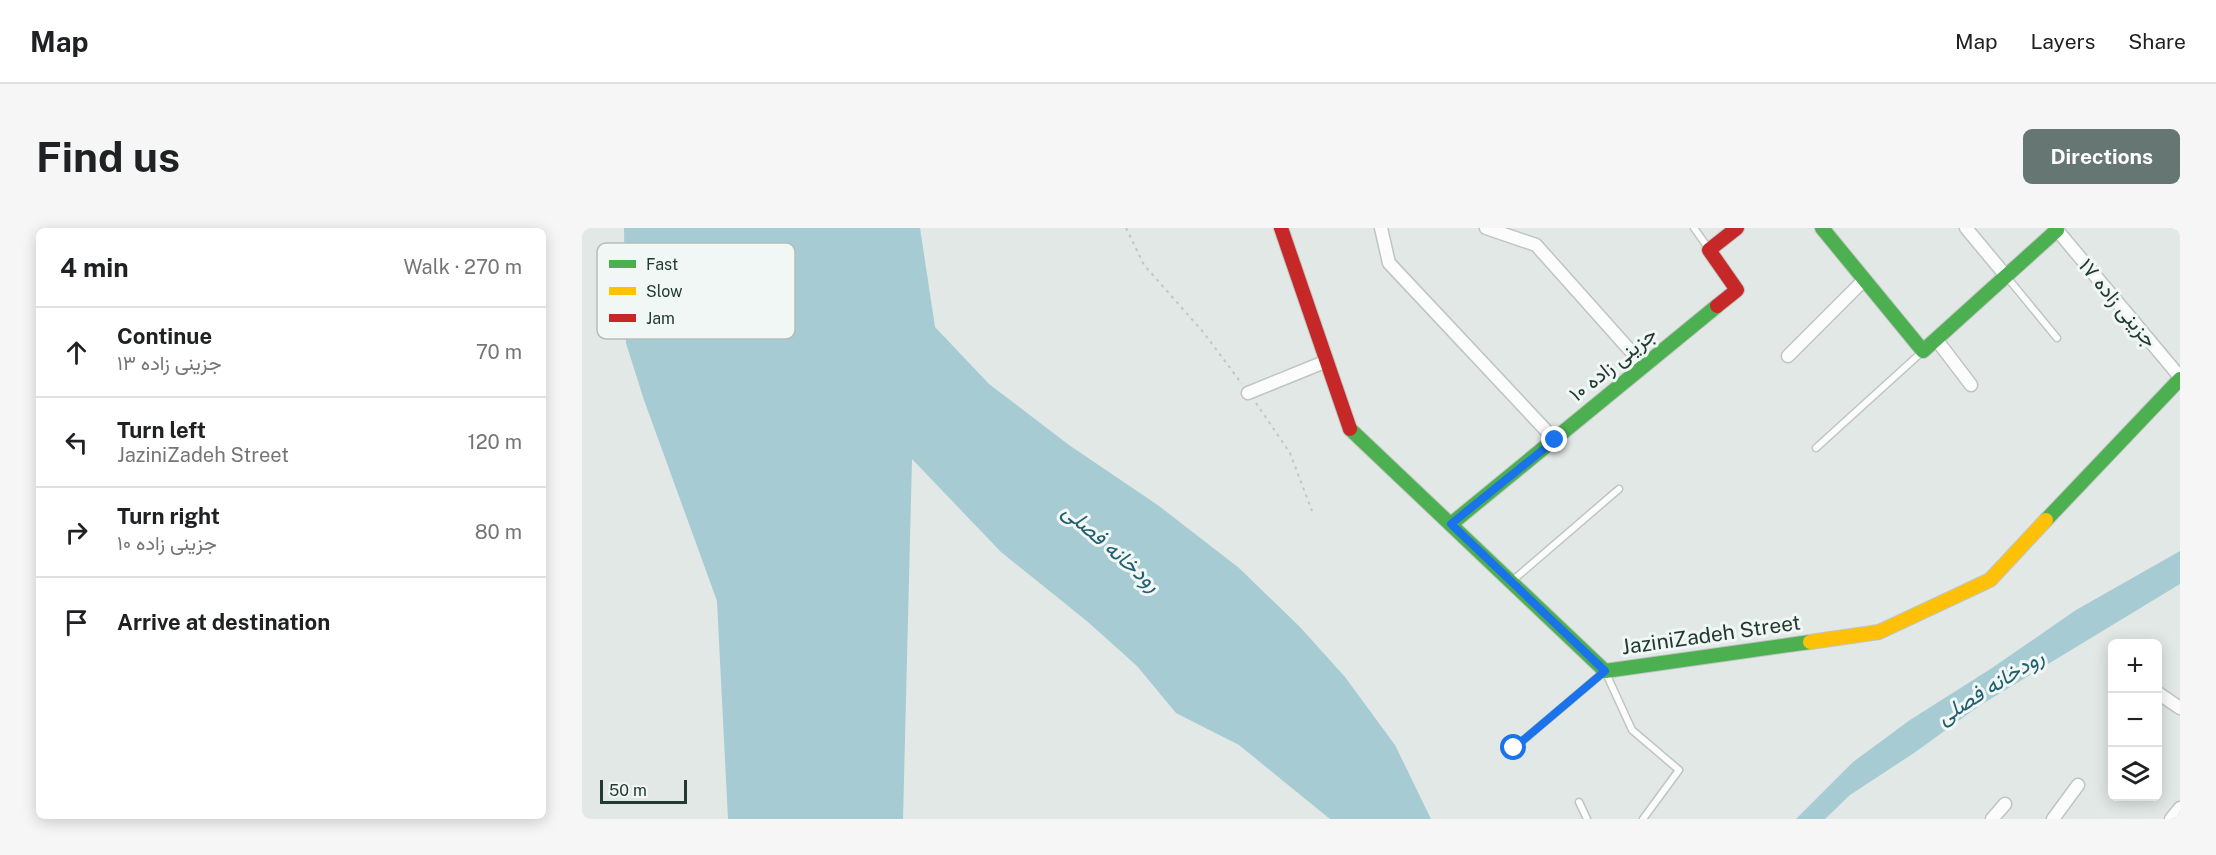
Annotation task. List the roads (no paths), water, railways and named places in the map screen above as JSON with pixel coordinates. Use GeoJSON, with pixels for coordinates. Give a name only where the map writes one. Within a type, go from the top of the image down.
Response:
{"type":"FeatureCollection","features":[{"type":"Feature","properties":{"kind":"street","name":"JaziniZadeh Street"},"geometry":{"type":"LineString","coordinates":[[1282,228],[1350,429],[1605,671],[1879,632],[1990,580],[2180,378]]}},
{"type":"Feature","properties":{"kind":"street"},"geometry":{"type":"LineString","coordinates":[[1381,228],[1389,263],[1555,440]]}},
{"type":"Feature","properties":{"kind":"street"},"geometry":{"type":"LineString","coordinates":[[1486,228],[1536,245],[1644,366]]}},
{"type":"Feature","properties":{"kind":"street"},"geometry":{"type":"LineString","coordinates":[[1709,250],[1737,228]]}},
{"type":"Feature","properties":{"kind":"street"},"geometry":{"type":"LineString","coordinates":[[1822,228],[1923,351],[2056,229]]}},
{"type":"Feature","properties":{"kind":"street"},"geometry":{"type":"LineString","coordinates":[[1966,228],[2006,276]]}},
{"type":"Feature","properties":{"kind":"street","name":"جزینی زاده ۱۷"},"geometry":{"type":"LineString","coordinates":[[2056,229],[2180,378]]}},
{"type":"Feature","properties":{"kind":"street","name":"جزینی زاده ۱۰"},"geometry":{"type":"LineString","coordinates":[[1451,524],[1737,290],[1709,250]]}},
{"type":"Feature","properties":{"kind":"street"},"geometry":{"type":"LineString","coordinates":[[1788,356],[1864,280]]}},
{"type":"Feature","properties":{"kind":"street"},"geometry":{"type":"LineString","coordinates":[[1936,339],[1971,385]]}},
{"type":"Feature","properties":{"kind":"street"},"geometry":{"type":"LineString","coordinates":[[1248,393],[1327,361]]}},
{"type":"Feature","properties":{"kind":"street"},"geometry":{"type":"LineString","coordinates":[[2162,696],[2179,704]]}},
{"type":"Feature","properties":{"kind":"street"},"geometry":{"type":"LineString","coordinates":[[2052,819],[2078,785]]}},
{"type":"Feature","properties":{"kind":"street"},"geometry":{"type":"LineString","coordinates":[[1992,819],[2005,804]]}},
{"type":"Feature","properties":{"kind":"street"},"geometry":{"type":"LineString","coordinates":[[2171,819],[2180,808]]}},
{"type":"Feature","properties":{"kind":"lane"},"geometry":{"type":"LineString","coordinates":[[1694,228],[1709,250]]}},
{"type":"Feature","properties":{"kind":"lane"},"geometry":{"type":"LineString","coordinates":[[2006,276],[2058,338]]}},
{"type":"Feature","properties":{"kind":"lane"},"geometry":{"type":"LineString","coordinates":[[1816,448],[1923,351]]}},
{"type":"Feature","properties":{"kind":"lane"},"geometry":{"type":"LineString","coordinates":[[1511,581],[1619,489]]}},
{"type":"Feature","properties":{"kind":"lane"},"geometry":{"type":"LineString","coordinates":[[1514,748],[1605,671],[1632,730],[1679,771],[1642,819]]}},
{"type":"Feature","properties":{"kind":"lane"},"geometry":{"type":"LineString","coordinates":[[1579,802],[1587,819]]}},
{"type":"Feature","properties":{"kind":"water","name":"رودخانه فصلی"},"geometry":{"type":"Polygon","coordinates":[[[624,228],[920,228],[935,327],[989,384],[1069,445],[1159,506],[1239,568],[1300,627],[1345,677],[1395,745],[1431,819],[1330,819],[1239,745],[1176,713],[1137,666],[1088,622],[1001,552],[912,459],[903,819],[728,819],[717,601],[644,400],[626,339],[795,339],[795,243],[624,243],[624,228]]]}},
{"type":"Feature","properties":{"kind":"water","name":"رودخانه فصلی"},"geometry":{"type":"Polygon","coordinates":[[[2180,551],[2180,584],[1979,706],[1850,795],[1825,819],[1796,819],[1853,762],[1910,720],[1992,668],[2076,610],[2180,551]]]}}]}
